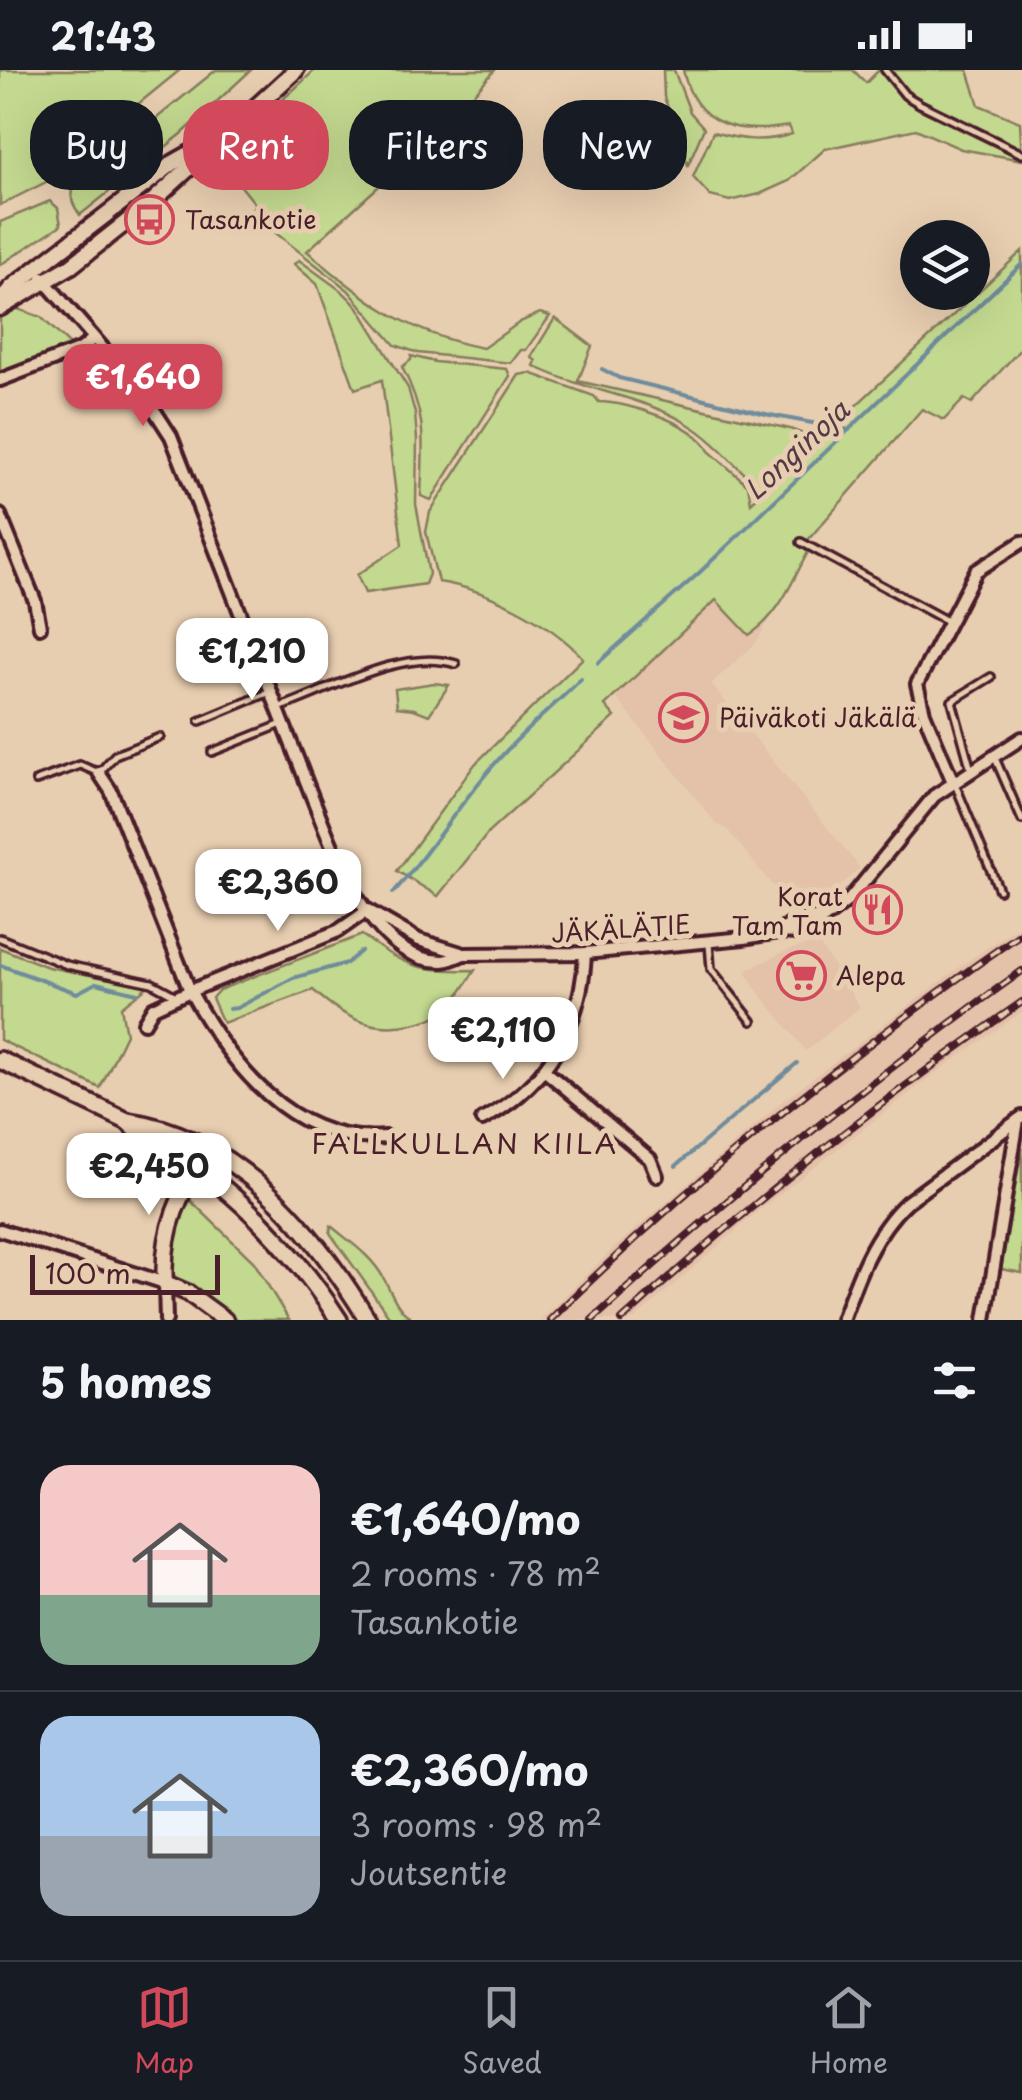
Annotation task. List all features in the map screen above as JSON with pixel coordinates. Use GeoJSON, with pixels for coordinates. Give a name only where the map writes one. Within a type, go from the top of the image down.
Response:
{"type":"FeatureCollection","features":[{"type":"Feature","properties":{"kind":"main road"},"geometry":{"type":"LineString","coordinates":[[262,100],[296,70]]}},
{"type":"Feature","properties":{"kind":"main road"},"geometry":{"type":"LineString","coordinates":[[0,305],[11,288],[183,157]]}},
{"type":"Feature","properties":{"kind":"main road"},"geometry":{"type":"LineString","coordinates":[[0,305],[46,283],[183,176]]}},
{"type":"Feature","properties":{"kind":"main road"},"geometry":{"type":"LineString","coordinates":[[0,1060],[127,1121],[147,1124],[210,1148],[240,1168],[313,1240],[368,1320]]}},
{"type":"Feature","properties":{"kind":"main road"},"geometry":{"type":"LineString","coordinates":[[127,1121],[142,1136],[195,1168],[258,1218],[297,1262],[339,1320]]}},
{"type":"Feature","properties":{"kind":"main road"},"geometry":{"type":"LineString","coordinates":[[210,1148],[182,1188],[171,1220],[165,1284],[188,1293],[225,1320]]}},
{"type":"Feature","properties":{"kind":"street"},"geometry":{"type":"LineString","coordinates":[[36,270],[146,399],[171,436],[336,854],[368,910],[338,931],[176,996],[153,1008],[144,1023]]}},
{"type":"Feature","properties":{"kind":"street"},"geometry":{"type":"LineString","coordinates":[[0,380],[81,349],[93,339]]}},
{"type":"Feature","properties":{"kind":"street"},"geometry":{"type":"LineString","coordinates":[[0,514],[34,601],[40,627]]}},
{"type":"Feature","properties":{"kind":"street"},"geometry":{"type":"LineString","coordinates":[[953,782],[924,714],[917,684],[976,572],[1022,542]]}},
{"type":"Feature","properties":{"kind":"street","name":"JÄKÄLÄTIE"},"geometry":{"type":"LineString","coordinates":[[368,910],[376,927],[414,954],[444,961],[464,954],[585,953],[797,933],[850,900],[924,805],[1022,738]]}},
{"type":"Feature","properties":{"kind":"street"},"geometry":{"type":"LineString","coordinates":[[98,773],[111,791],[190,990],[240,1069],[276,1102],[332,1131],[369,1138],[385,1136]]}},
{"type":"Feature","properties":{"kind":"street"},"geometry":{"type":"LineString","coordinates":[[482,1120],[501,1110],[544,1070],[560,1049],[575,1016],[585,953]]}},
{"type":"Feature","properties":{"kind":"street"},"geometry":{"type":"LineString","coordinates":[[544,1070],[635,1141],[658,1176]]}},
{"type":"Feature","properties":{"kind":"street"},"geometry":{"type":"LineString","coordinates":[[842,1320],[863,1266],[898,1210],[1020,1119]]}},
{"type":"Feature","properties":{"kind":"street"},"geometry":{"type":"LineString","coordinates":[[985,1320],[1020,1119]]}},
{"type":"Feature","properties":{"kind":"street"},"geometry":{"type":"LineString","coordinates":[[0,1230],[165,1284],[166,1320]]}},
{"type":"Feature","properties":{"kind":"lane"},"geometry":{"type":"LineString","coordinates":[[886,70],[905,95],[1022,154]]}},
{"type":"Feature","properties":{"kind":"lane"},"geometry":{"type":"LineString","coordinates":[[801,542],[949,622]]}},
{"type":"Feature","properties":{"kind":"lane"},"geometry":{"type":"LineString","coordinates":[[276,709],[402,662],[430,660],[456,664]]}},
{"type":"Feature","properties":{"kind":"lane"},"geometry":{"type":"LineString","coordinates":[[972,770],[952,702],[991,678]]}},
{"type":"Feature","properties":{"kind":"lane"},"geometry":{"type":"LineString","coordinates":[[200,720],[270,692]]}},
{"type":"Feature","properties":{"kind":"lane"},"geometry":{"type":"LineString","coordinates":[[212,752],[282,724]]}},
{"type":"Feature","properties":{"kind":"lane"},"geometry":{"type":"LineString","coordinates":[[36,781],[80,765],[98,773],[115,755],[160,737]]}},
{"type":"Feature","properties":{"kind":"lane"},"geometry":{"type":"LineString","coordinates":[[994,756],[1022,820]]}},
{"type":"Feature","properties":{"kind":"lane"},"geometry":{"type":"LineString","coordinates":[[953,782],[998,890]]}},
{"type":"Feature","properties":{"kind":"lane"},"geometry":{"type":"LineString","coordinates":[[0,938],[67,965],[152,984],[176,996]]}},
{"type":"Feature","properties":{"kind":"lane"},"geometry":{"type":"LineString","coordinates":[[708,942],[712,969],[752,1021]]}},
{"type":"Feature","properties":{"kind":"shaded area","name":"Päiväkoti Jäkälä"},"geometry":{"type":"Polygon","coordinates":[[[808,552],[756,643],[711,684],[860,868],[830,895],[801,909],[773,886],[726,828],[717,825],[615,696],[717,599],[808,552]]]}},
{"type":"Feature","properties":{"kind":"shaded area"},"geometry":{"type":"Polygon","coordinates":[[[1022,924],[1022,1012],[934,1074],[758,1211],[634,1320],[540,1320],[614,1248],[785,1099],[1022,924]]]}},
{"type":"Feature","properties":{"kind":"shaded area"},"geometry":{"type":"Polygon","coordinates":[[[818,942],[860,1007],[806,1051],[746,971],[783,952],[818,942]]]}},
{"type":"Feature","properties":{"kind":"green space"},"geometry":{"type":"Polygon","coordinates":[[[0,70],[180,70],[143,100],[30,100],[30,190],[0,205],[0,70]]]}},
{"type":"Feature","properties":{"kind":"green space"},"geometry":{"type":"Polygon","coordinates":[[[216,70],[251,70],[219,100],[183,100],[183,133],[163,149],[163,113],[216,70]]]}},
{"type":"Feature","properties":{"kind":"green space"},"geometry":{"type":"Polygon","coordinates":[[[315,70],[495,70],[468,100],[349,100],[349,190],[375,190],[307,251],[388,312],[456,342],[483,348],[520,322],[540,313],[550,316],[526,350],[521,350],[511,363],[418,353],[395,345],[348,290],[249,212],[256,205],[244,190],[329,190],[329,100],[282,100],[315,70]]]}},
{"type":"Feature","properties":{"kind":"green space"},"geometry":{"type":"Polygon","coordinates":[[[663,70],[674,70],[685,100],[664,97],[663,70]]]}},
{"type":"Feature","properties":{"kind":"green space"},"geometry":{"type":"Polygon","coordinates":[[[683,70],[853,70],[866,83],[879,70],[968,70],[979,105],[1020,122],[1022,160],[961,149],[916,129],[825,149],[789,181],[760,194],[730,201],[710,196],[693,177],[713,132],[752,139],[792,134],[789,126],[753,129],[722,123],[698,104],[683,70]]]}},
{"type":"Feature","properties":{"kind":"green space"},"geometry":{"type":"Polygon","coordinates":[[[687,104],[704,128],[688,165],[687,162],[687,104]]]}},
{"type":"Feature","properties":{"kind":"green space"},"geometry":{"type":"Polygon","coordinates":[[[72,190],[111,190],[80,215],[72,190]]]}},
{"type":"Feature","properties":{"kind":"green space"},"geometry":{"type":"Polygon","coordinates":[[[50,201],[58,208],[61,225],[0,265],[0,222],[50,201]]]}},
{"type":"Feature","properties":{"kind":"green space"},"geometry":{"type":"Polygon","coordinates":[[[1022,251],[1022,347],[972,403],[964,399],[944,420],[922,409],[808,540],[804,549],[808,552],[769,618],[749,635],[716,600],[605,705],[615,717],[489,832],[438,896],[397,871],[475,764],[583,658],[553,632],[516,609],[477,592],[438,582],[426,532],[430,512],[519,375],[530,373],[594,396],[599,402],[643,410],[676,423],[702,441],[748,485],[751,503],[959,310],[990,310],[990,281],[1022,251]]]}},
{"type":"Feature","properties":{"kind":"green space"},"geometry":{"type":"Polygon","coordinates":[[[299,260],[358,307],[408,388],[417,440],[416,504],[429,574],[425,584],[365,593],[357,575],[402,545],[382,380],[355,389],[317,284],[294,264],[299,260]]]}},
{"type":"Feature","properties":{"kind":"green space"},"geometry":{"type":"Polygon","coordinates":[[[15,308],[41,317],[70,345],[63,352],[0,374],[0,317],[15,308]]]}},
{"type":"Feature","properties":{"kind":"green space"},"geometry":{"type":"Polygon","coordinates":[[[555,318],[592,346],[578,381],[790,429],[816,439],[764,487],[753,482],[705,436],[670,414],[534,366],[536,361],[531,357],[555,318]]]}},
{"type":"Feature","properties":{"kind":"green space"},"geometry":{"type":"Polygon","coordinates":[[[411,356],[507,369],[510,376],[431,500],[421,496],[420,416],[402,367],[411,356]]]}},
{"type":"Feature","properties":{"kind":"green space"},"geometry":{"type":"Polygon","coordinates":[[[434,683],[449,685],[429,715],[397,707],[395,689],[434,683]]]}},
{"type":"Feature","properties":{"kind":"green space"},"geometry":{"type":"Polygon","coordinates":[[[362,935],[390,955],[414,965],[475,970],[446,1009],[431,1019],[412,1024],[383,1026],[358,1020],[313,990],[223,1023],[212,998],[219,990],[362,935]]]}},
{"type":"Feature","properties":{"kind":"green space"},"geometry":{"type":"Polygon","coordinates":[[[0,948],[48,967],[148,986],[121,1007],[126,1034],[100,1088],[0,1040],[0,948]]]}},
{"type":"Feature","properties":{"kind":"green space"},"geometry":{"type":"Polygon","coordinates":[[[1022,1147],[1022,1273],[1001,1269],[1022,1147]]]}},
{"type":"Feature","properties":{"kind":"green space"},"geometry":{"type":"Polygon","coordinates":[[[186,1196],[254,1262],[289,1320],[236,1320],[175,1277],[171,1247],[186,1196]]]}},
{"type":"Feature","properties":{"kind":"green space"},"geometry":{"type":"Polygon","coordinates":[[[331,1226],[374,1264],[399,1307],[411,1317],[388,1315],[330,1233],[331,1226]]]}},
{"type":"Feature","properties":{"kind":"waterway","name":"Longinoja"},"geometry":{"type":"LineString","coordinates":[[598,663],[699,573],[1022,264]]}},
{"type":"Feature","properties":{"kind":"waterway"},"geometry":{"type":"LineString","coordinates":[[602,369],[619,378],[849,430]]}},
{"type":"Feature","properties":{"kind":"waterway","name":"Longinoja"},"geometry":{"type":"LineString","coordinates":[[393,893],[498,760],[581,679]]}},
{"type":"Feature","properties":{"kind":"waterway","name":"Longinoja"},"geometry":{"type":"LineString","coordinates":[[229,1009],[293,978],[347,963],[361,951]]}},
{"type":"Feature","properties":{"kind":"waterway","name":"Longinoja"},"geometry":{"type":"LineString","coordinates":[[0,965],[77,993],[96,983],[137,993]]}},
{"type":"Feature","properties":{"kind":"waterway"},"geometry":{"type":"LineString","coordinates":[[676,1166],[797,1063]]}},
{"type":"Feature","properties":{"kind":"railway"},"geometry":{"type":"LineString","coordinates":[[550,1320],[661,1215],[778,1116],[898,1022],[1022,933]]}},
{"type":"Feature","properties":{"kind":"railway"},"geometry":{"type":"LineString","coordinates":[[592,1320],[802,1139],[1022,971]]}},
{"type":"Feature","properties":{"kind":"railway"},"geometry":{"type":"LineString","coordinates":[[622,1320],[817,1154],[1022,1002]]}},
{"type":"Feature","properties":{"kind":"place","name":"Tasankotie"},"geometry":{"type":"Point","coordinates":[150,219]}},
{"type":"Feature","properties":{"kind":"place","name":"Päiväkoti Jäkälä"},"geometry":{"type":"Point","coordinates":[684,717]}},
{"type":"Feature","properties":{"kind":"place","name":"Korat Tam Tam"},"geometry":{"type":"Point","coordinates":[878,910]}},
{"type":"Feature","properties":{"kind":"place","name":"Alepa"},"geometry":{"type":"Point","coordinates":[801,975]}},
{"type":"Feature","properties":{"kind":"district","name":"FALLKULLAN KIILA"},"geometry":{"type":"Point","coordinates":[465,1142]}}]}
